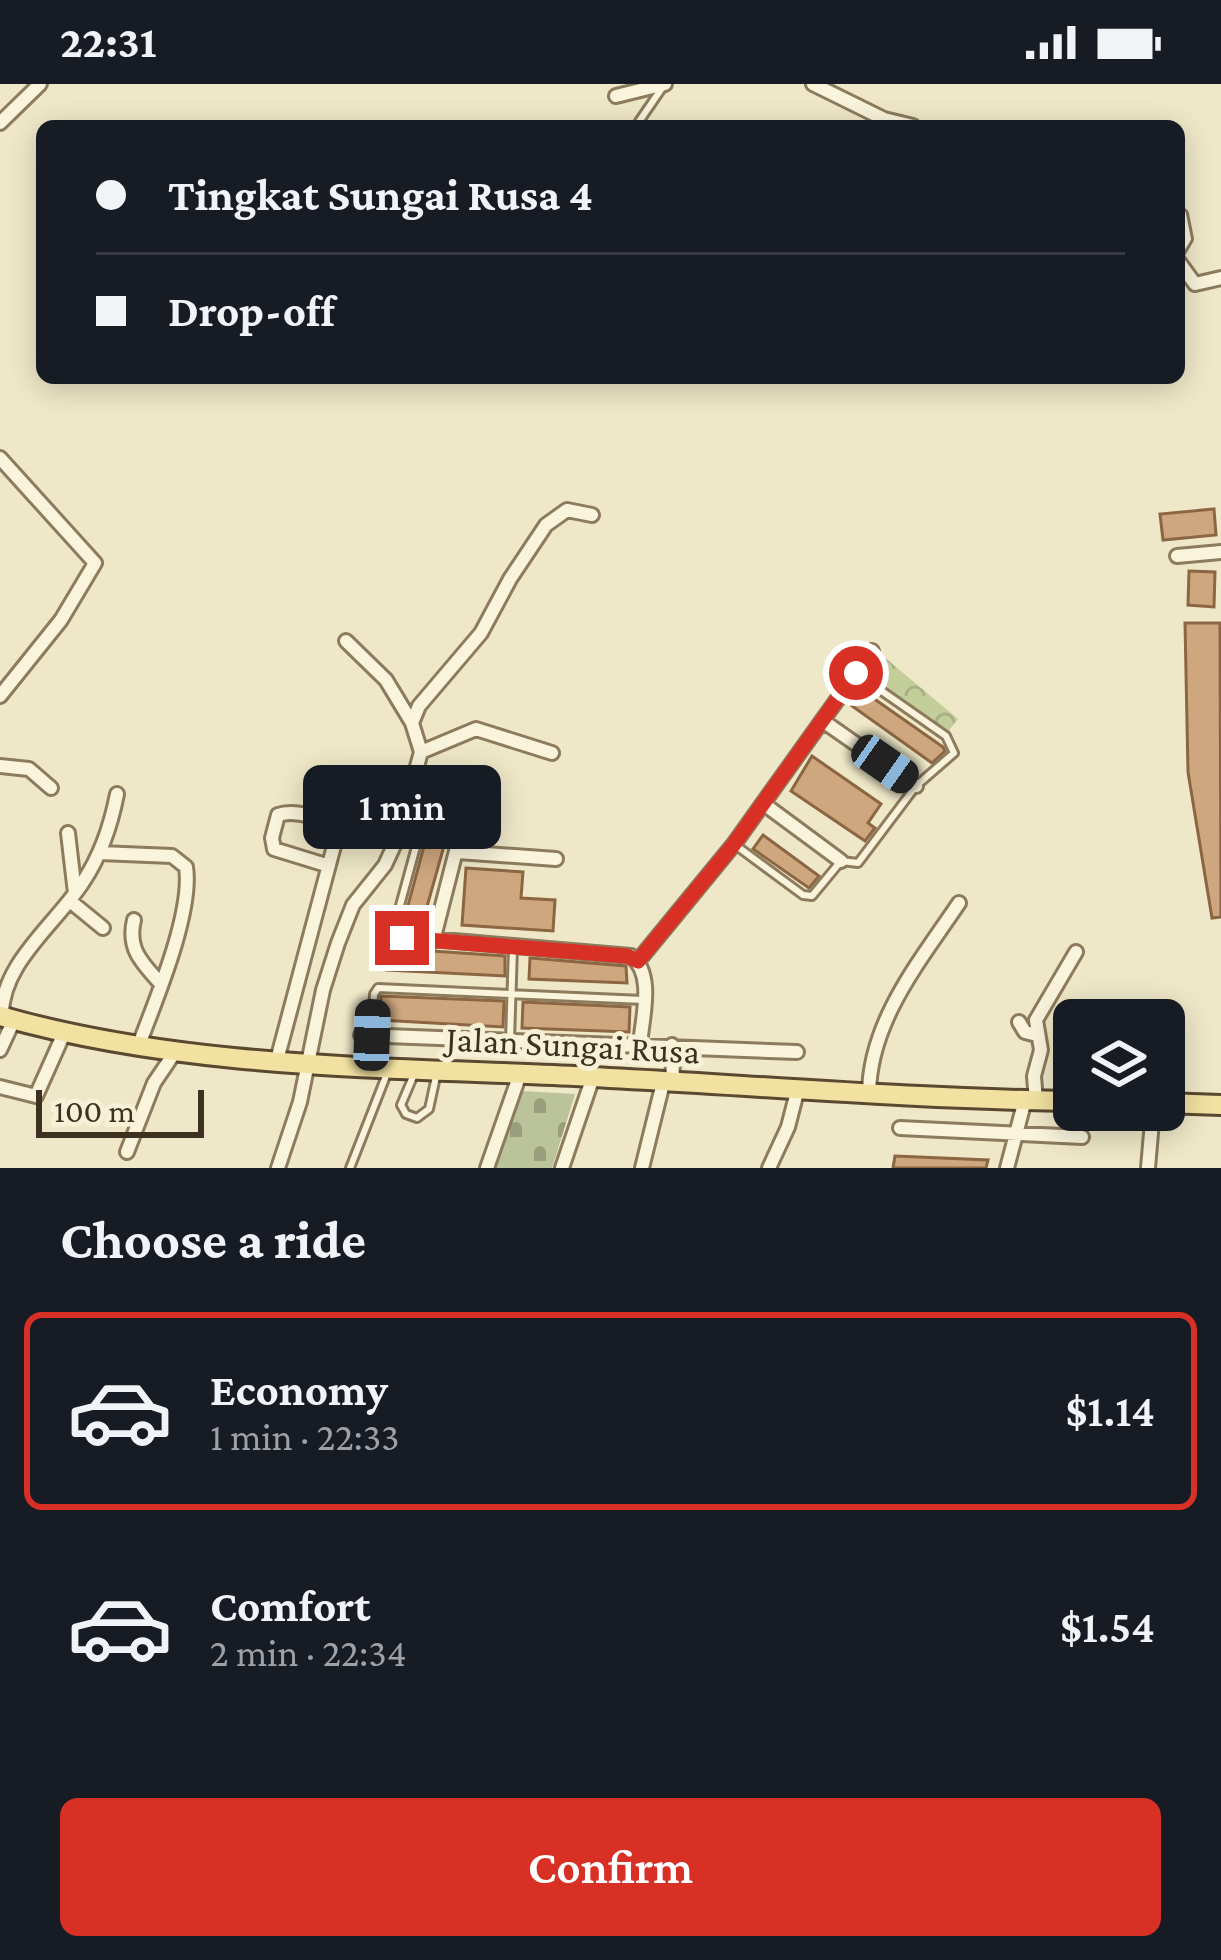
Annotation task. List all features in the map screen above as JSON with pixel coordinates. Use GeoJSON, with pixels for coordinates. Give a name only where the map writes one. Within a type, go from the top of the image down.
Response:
{"type":"FeatureCollection","features":[{"type":"Feature","properties":{"kind":"main road","name":"Jalan Sungai Rusa"},"geometry":{"type":"LineString","coordinates":[[5,1018],[138,1047],[308,1063],[797,1092],[1053,1101]]}},
{"type":"Feature","properties":{"kind":"main road"},"geometry":{"type":"LineString","coordinates":[[1185,1104],[1221,1105]]}},
{"type":"Feature","properties":{"kind":"street"},"geometry":{"type":"LineString","coordinates":[[0,123],[40,84]]}},
{"type":"Feature","properties":{"kind":"street"},"geometry":{"type":"LineString","coordinates":[[616,96],[664,84]]}},
{"type":"Feature","properties":{"kind":"street"},"geometry":{"type":"LineString","coordinates":[[813,84],[888,120]]}},
{"type":"Feature","properties":{"kind":"street"},"geometry":{"type":"LineString","coordinates":[[1185,268],[1195,284],[1221,278]]}},
{"type":"Feature","properties":{"kind":"street"},"geometry":{"type":"LineString","coordinates":[[0,458],[95,563],[61,620],[0,696]]}},
{"type":"Feature","properties":{"kind":"street"},"geometry":{"type":"LineString","coordinates":[[412,723],[432,688],[481,633],[546,525],[567,510],[592,515]]}},
{"type":"Feature","properties":{"kind":"street"},"geometry":{"type":"LineString","coordinates":[[1177,556],[1221,552]]}},
{"type":"Feature","properties":{"kind":"street"},"geometry":{"type":"LineString","coordinates":[[278,1168],[331,963],[353,905],[391,856],[422,752],[412,723],[386,680],[346,640]]}},
{"type":"Feature","properties":{"kind":"street"},"geometry":{"type":"LineString","coordinates":[[638,961],[734,844],[872,651]]}},
{"type":"Feature","properties":{"kind":"street"},"geometry":{"type":"LineString","coordinates":[[823,721],[916,786]]}},
{"type":"Feature","properties":{"kind":"street"},"geometry":{"type":"LineString","coordinates":[[422,752],[476,729],[552,753]]}},
{"type":"Feature","properties":{"kind":"street"},"geometry":{"type":"LineString","coordinates":[[0,766],[28,769],[51,788]]}},
{"type":"Feature","properties":{"kind":"street"},"geometry":{"type":"LineString","coordinates":[[0,1050],[5,1018],[0,1000],[27,950],[73,898],[100,853],[117,794]]}},
{"type":"Feature","properties":{"kind":"street"},"geometry":{"type":"LineString","coordinates":[[764,803],[841,861]]}},
{"type":"Feature","properties":{"kind":"street"},"geometry":{"type":"LineString","coordinates":[[433,941],[467,808]]}},
{"type":"Feature","properties":{"kind":"street"},"geometry":{"type":"LineString","coordinates":[[277,1060],[337,827],[295,812],[278,815],[274,849],[326,865]]}},
{"type":"Feature","properties":{"kind":"street"},"geometry":{"type":"LineString","coordinates":[[68,833],[73,898],[103,928]]}},
{"type":"Feature","properties":{"kind":"street"},"geometry":{"type":"LineString","coordinates":[[458,852],[556,860]]}},
{"type":"Feature","properties":{"kind":"street"},"geometry":{"type":"LineString","coordinates":[[100,853],[172,856],[186,867],[187,890],[138,1047]]}},
{"type":"Feature","properties":{"kind":"street"},"geometry":{"type":"LineString","coordinates":[[869,1095],[874,1044],[907,982],[959,903]]}},
{"type":"Feature","properties":{"kind":"street"},"geometry":{"type":"LineString","coordinates":[[134,920],[133,950],[161,984]]}},
{"type":"Feature","properties":{"kind":"street"},"geometry":{"type":"LineString","coordinates":[[396,936],[627,956],[638,961],[644,975],[640,1045]]}},
{"type":"Feature","properties":{"kind":"street"},"geometry":{"type":"LineString","coordinates":[[306,950],[331,963]]}},
{"type":"Feature","properties":{"kind":"street"},"geometry":{"type":"LineString","coordinates":[[1007,1168],[1042,1050],[1038,1014],[1076,952]]}},
{"type":"Feature","properties":{"kind":"street"},"geometry":{"type":"LineString","coordinates":[[1019,1022],[1027,1033],[1037,1035]]}},
{"type":"Feature","properties":{"kind":"street"},"geometry":{"type":"LineString","coordinates":[[0,1087],[36,1096],[65,1031]]}},
{"type":"Feature","properties":{"kind":"street"},"geometry":{"type":"LineString","coordinates":[[367,1035],[796,1052]]}},
{"type":"Feature","properties":{"kind":"street"},"geometry":{"type":"LineString","coordinates":[[642,1168],[668,1083],[671,1045]]}},
{"type":"Feature","properties":{"kind":"street"},"geometry":{"type":"LineString","coordinates":[[127,1152],[154,1083],[175,1052]]}},
{"type":"Feature","properties":{"kind":"street"},"geometry":{"type":"LineString","coordinates":[[487,1168],[520,1074]]}},
{"type":"Feature","properties":{"kind":"street"},"geometry":{"type":"LineString","coordinates":[[562,1168],[593,1077]]}},
{"type":"Feature","properties":{"kind":"street"},"geometry":{"type":"LineString","coordinates":[[770,1168],[797,1092]]}},
{"type":"Feature","properties":{"kind":"street"},"geometry":{"type":"LineString","coordinates":[[900,1128],[1082,1137]]}},
{"type":"Feature","properties":{"kind":"street"},"geometry":{"type":"LineString","coordinates":[[1148,1168],[1151,1131]]}},
{"type":"Feature","properties":{"kind":"lane"},"geometry":{"type":"LineString","coordinates":[[640,120],[664,84]]}},
{"type":"Feature","properties":{"kind":"lane"},"geometry":{"type":"LineString","coordinates":[[734,844],[807,896],[817,892],[841,861],[858,862],[916,786],[954,753],[952,741],[856,673]]}},
{"type":"Feature","properties":{"kind":"lane"},"geometry":{"type":"LineString","coordinates":[[396,936],[393,931],[429,799],[436,796],[467,808]]}},
{"type":"Feature","properties":{"kind":"lane"},"geometry":{"type":"LineString","coordinates":[[510,1040],[513,948]]}},
{"type":"Feature","properties":{"kind":"lane"},"geometry":{"type":"LineString","coordinates":[[367,1035],[378,988],[644,1000]]}},
{"type":"Feature","properties":{"kind":"lane"},"geometry":{"type":"LineString","coordinates":[[350,1168],[388,1069]]}},
{"type":"Feature","properties":{"kind":"lane"},"geometry":{"type":"LineString","coordinates":[[427,1069],[429,1109],[417,1118],[406,1114],[401,1105],[427,1069]]}},
{"type":"Feature","properties":{"kind":"green space"},"geometry":{"type":"Polygon","coordinates":[[[883,656],[958,719],[947,733],[869,676],[883,656]]]}},
{"type":"Feature","properties":{"kind":"green space"},"geometry":{"type":"Polygon","coordinates":[[[521,1091],[575,1094],[552,1168],[492,1168],[521,1091]]]}},
{"type":"Feature","properties":{"kind":"building"},"geometry":{"type":"Polygon","coordinates":[[[1214,509],[1216,535],[1163,540],[1160,514],[1214,509]]]}},
{"type":"Feature","properties":{"kind":"building"},"geometry":{"type":"Polygon","coordinates":[[[1189,571],[1215,572],[1214,607],[1188,605],[1189,571]]]}},
{"type":"Feature","properties":{"kind":"building"},"geometry":{"type":"Polygon","coordinates":[[[1185,623],[1220,623],[1221,917],[1212,918],[1188,772],[1185,623]]]}},
{"type":"Feature","properties":{"kind":"building"},"geometry":{"type":"Polygon","coordinates":[[[863,691],[945,751],[932,763],[852,706],[863,691]]]}},
{"type":"Feature","properties":{"kind":"building"},"geometry":{"type":"Polygon","coordinates":[[[812,756],[881,804],[868,823],[875,828],[865,841],[791,791],[812,756]]]}},
{"type":"Feature","properties":{"kind":"building"},"geometry":{"type":"Polygon","coordinates":[[[434,809],[453,814],[421,928],[411,927],[403,924],[434,809]]]}},
{"type":"Feature","properties":{"kind":"building"},"geometry":{"type":"Polygon","coordinates":[[[763,835],[819,876],[809,888],[753,849],[763,835]]]}},
{"type":"Feature","properties":{"kind":"building"},"geometry":{"type":"Polygon","coordinates":[[[466,868],[523,872],[521,898],[555,900],[553,931],[462,925],[466,868]]]}},
{"type":"Feature","properties":{"kind":"building"},"geometry":{"type":"Polygon","coordinates":[[[388,948],[505,956],[505,976],[387,970],[388,948]]]}},
{"type":"Feature","properties":{"kind":"building"},"geometry":{"type":"Polygon","coordinates":[[[530,958],[626,966],[627,983],[529,979],[530,958]]]}},
{"type":"Feature","properties":{"kind":"building"},"geometry":{"type":"Polygon","coordinates":[[[381,996],[504,1001],[503,1027],[380,1020],[381,996]]]}},
{"type":"Feature","properties":{"kind":"building"},"geometry":{"type":"Polygon","coordinates":[[[523,1002],[630,1007],[629,1032],[522,1028],[523,1002]]]}},
{"type":"Feature","properties":{"kind":"building"},"geometry":{"type":"Polygon","coordinates":[[[895,1156],[988,1160],[986,1168],[893,1168],[895,1156]]]}},
{"type":"Feature","properties":{"kind":"route"},"geometry":{"type":"LineString","coordinates":[[402,938],[631,956],[638,961],[734,844],[856,673]]}}]}
